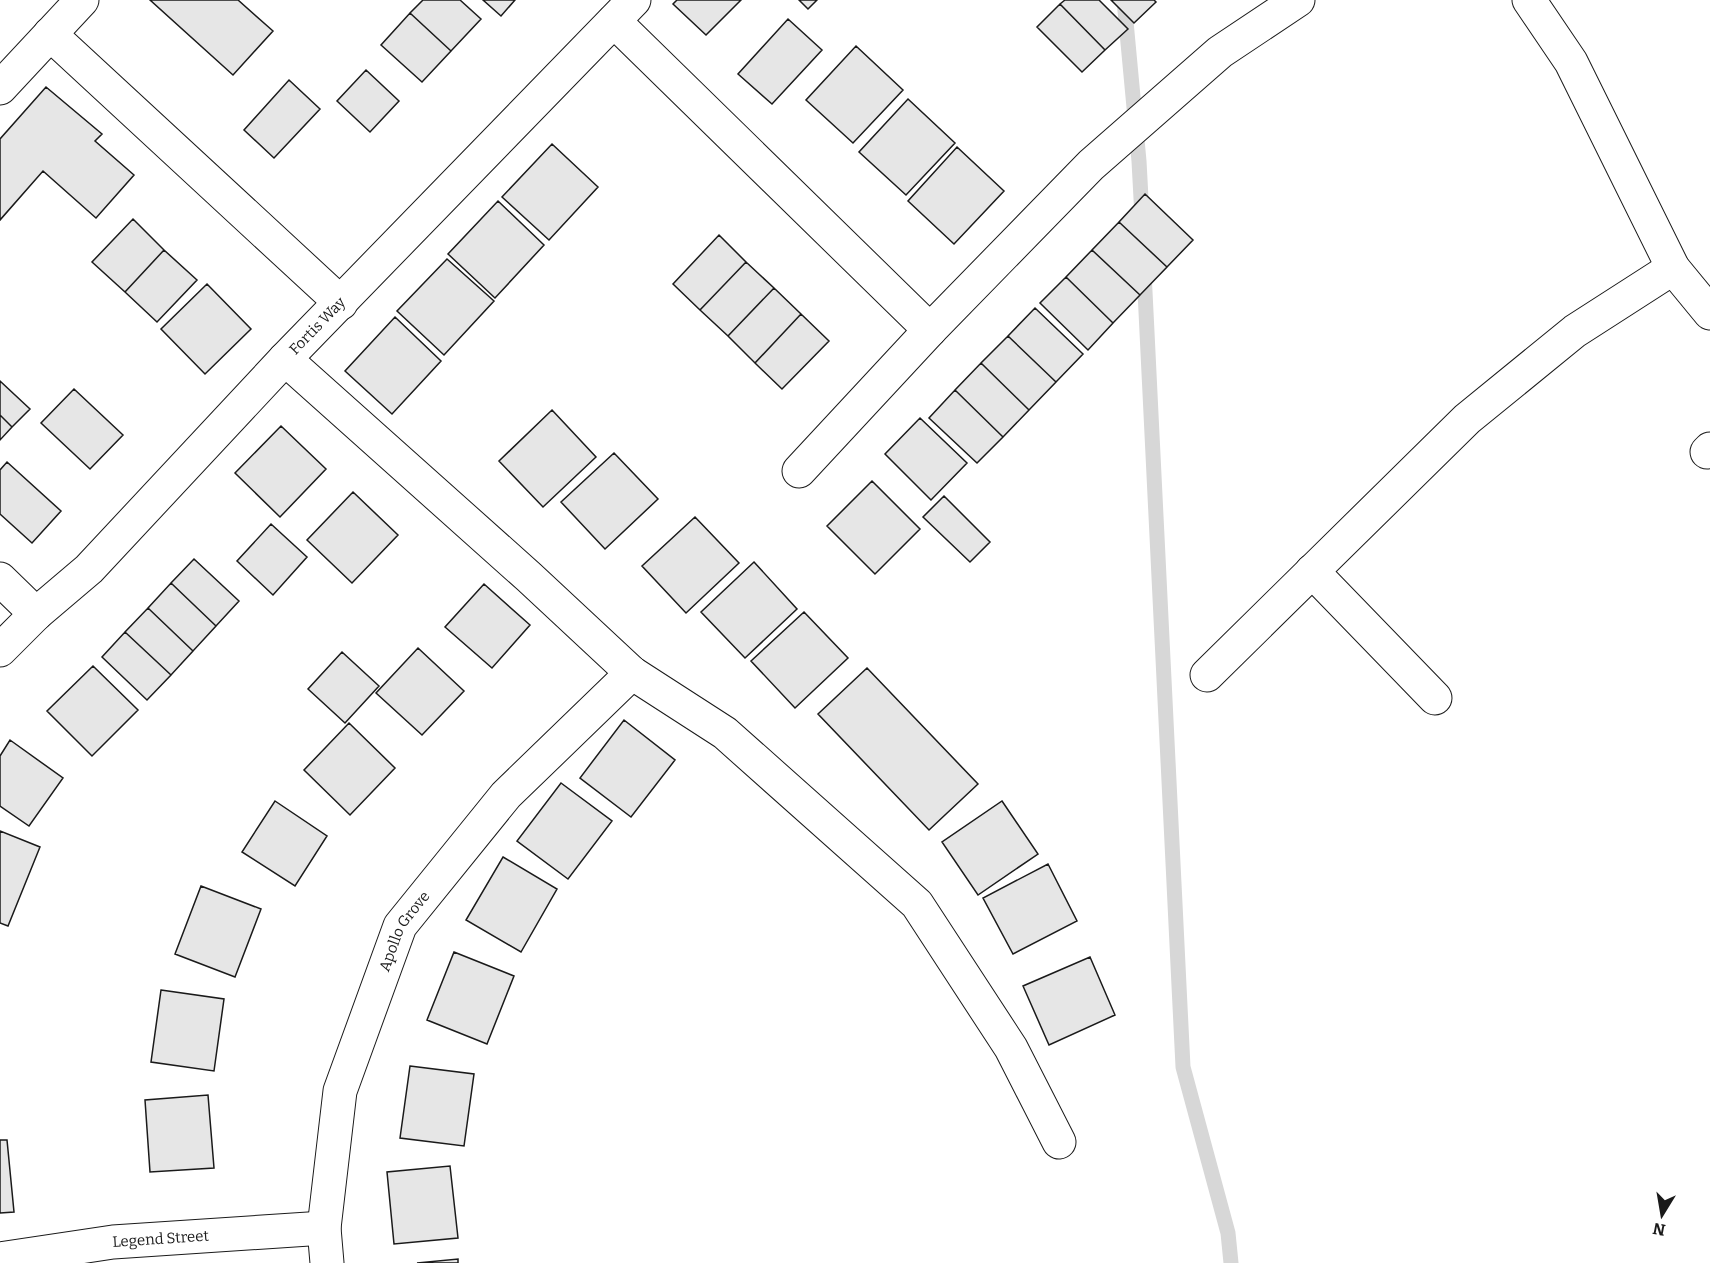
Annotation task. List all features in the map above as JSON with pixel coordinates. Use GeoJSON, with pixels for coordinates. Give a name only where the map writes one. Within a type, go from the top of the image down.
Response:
{"type":"FeatureCollection","features":[{"type":"Feature","properties":{"kind":"street"},"geometry":{"type":"LineString","coordinates":[[0,88],[82,0]]}},
{"type":"Feature","properties":{"kind":"street"},"geometry":{"type":"LineString","coordinates":[[799,471],[930,330],[1091,165],[1220,52],[1298,0]]}},
{"type":"Feature","properties":{"kind":"street"},"geometry":{"type":"LineString","coordinates":[[1541,4],[1673,268],[1710,313]]}},
{"type":"Feature","properties":{"kind":"street"},"geometry":{"type":"LineString","coordinates":[[624,10],[930,330]]}},
{"type":"Feature","properties":{"kind":"street","name":"Fortis Way"},"geometry":{"type":"LineString","coordinates":[[0,650],[36,614],[89,569],[285,359],[624,10]]}},
{"type":"Feature","properties":{"kind":"street"},"geometry":{"type":"LineString","coordinates":[[50,34],[341,303]]}},
{"type":"Feature","properties":{"kind":"street"},"geometry":{"type":"LineString","coordinates":[[1207,675],[1467,418],[1575,331],[1673,268]]}},
{"type":"Feature","properties":{"kind":"street"},"geometry":{"type":"LineString","coordinates":[[285,359],[529,577],[632,674],[725,733],[917,904],[1011,1048],[1059,1142]]}},
{"type":"Feature","properties":{"kind":"street"},"geometry":{"type":"LineString","coordinates":[[1312,571],[1435,698]]}},
{"type":"Feature","properties":{"kind":"street"},"geometry":{"type":"LineString","coordinates":[[0,579],[36,614]]}},
{"type":"Feature","properties":{"kind":"street","name":"Apollo Grove"},"geometry":{"type":"LineString","coordinates":[[327,1263],[324,1228],[340,1091],[400,926],[506,795],[632,674]]}},
{"type":"Feature","properties":{"kind":"street","name":"Legend Street"},"geometry":{"type":"LineString","coordinates":[[0,1259],[113,1242],[324,1228]]}},
{"type":"Feature","properties":{"kind":"building"},"geometry":{"type":"Polygon","coordinates":[[[150,0],[238,0],[273,31],[233,75],[150,0]]]}},
{"type":"Feature","properties":{"kind":"building"},"geometry":{"type":"Polygon","coordinates":[[[423,0],[460,0],[481,19],[451,51],[410,13],[423,0]]]}},
{"type":"Feature","properties":{"kind":"building"},"geometry":{"type":"Polygon","coordinates":[[[483,0],[515,0],[501,16],[483,0]]]}},
{"type":"Feature","properties":{"kind":"building"},"geometry":{"type":"Polygon","coordinates":[[[677,0],[741,0],[706,35],[673,4],[677,0]]]}},
{"type":"Feature","properties":{"kind":"building"},"geometry":{"type":"Polygon","coordinates":[[[799,0],[817,0],[808,9],[799,0]]]}},
{"type":"Feature","properties":{"kind":"building"},"geometry":{"type":"Polygon","coordinates":[[[1065,0],[1099,0],[1128,29],[1105,50],[1060,4],[1065,0]]]}},
{"type":"Feature","properties":{"kind":"building"},"geometry":{"type":"Polygon","coordinates":[[[1111,0],[1154,0],[1156,2],[1134,23],[1111,0]]]}},
{"type":"Feature","properties":{"kind":"building"},"geometry":{"type":"Polygon","coordinates":[[[1060,4],[1105,50],[1082,72],[1037,27],[1060,4]]]}},
{"type":"Feature","properties":{"kind":"building"},"geometry":{"type":"Polygon","coordinates":[[[410,13],[451,51],[422,82],[381,45],[410,13]]]}},
{"type":"Feature","properties":{"kind":"building"},"geometry":{"type":"Polygon","coordinates":[[[788,19],[822,50],[772,104],[738,74],[788,19]]]}},
{"type":"Feature","properties":{"kind":"building"},"geometry":{"type":"Polygon","coordinates":[[[856,46],[903,90],[853,143],[806,100],[856,46]]]}},
{"type":"Feature","properties":{"kind":"building"},"geometry":{"type":"Polygon","coordinates":[[[366,70],[399,101],[370,132],[337,101],[366,70]]]}},
{"type":"Feature","properties":{"kind":"building"},"geometry":{"type":"Polygon","coordinates":[[[289,80],[320,109],[274,158],[244,130],[289,80]]]}},
{"type":"Feature","properties":{"kind":"building"},"geometry":{"type":"Polygon","coordinates":[[[46,87],[102,134],[95,141],[134,175],[96,218],[43,171],[0,220],[0,139],[46,87]]]}},
{"type":"Feature","properties":{"kind":"building"},"geometry":{"type":"Polygon","coordinates":[[[908,99],[955,143],[906,195],[859,152],[908,99]]]}},
{"type":"Feature","properties":{"kind":"building"},"geometry":{"type":"Polygon","coordinates":[[[552,144],[598,187],[549,240],[502,197],[552,144]]]}},
{"type":"Feature","properties":{"kind":"building"},"geometry":{"type":"Polygon","coordinates":[[[957,147],[1004,191],[954,244],[908,201],[957,147]]]}},
{"type":"Feature","properties":{"kind":"building"},"geometry":{"type":"Polygon","coordinates":[[[1145,194],[1193,240],[1167,267],[1119,222],[1145,194]]]}},
{"type":"Feature","properties":{"kind":"building"},"geometry":{"type":"Polygon","coordinates":[[[498,201],[544,245],[495,298],[448,254],[498,201]]]}},
{"type":"Feature","properties":{"kind":"building"},"geometry":{"type":"Polygon","coordinates":[[[133,219],[164,250],[125,292],[92,262],[133,219]]]}},
{"type":"Feature","properties":{"kind":"building"},"geometry":{"type":"Polygon","coordinates":[[[1119,222],[1167,267],[1140,295],[1092,250],[1119,222]]]}},
{"type":"Feature","properties":{"kind":"building"},"geometry":{"type":"Polygon","coordinates":[[[719,235],[746,262],[700,310],[673,284],[719,235]]]}},
{"type":"Feature","properties":{"kind":"building"},"geometry":{"type":"Polygon","coordinates":[[[164,250],[197,280],[157,322],[125,292],[164,250]]]}},
{"type":"Feature","properties":{"kind":"building"},"geometry":{"type":"Polygon","coordinates":[[[1092,250],[1140,295],[1113,323],[1066,277],[1092,250]]]}},
{"type":"Feature","properties":{"kind":"building"},"geometry":{"type":"Polygon","coordinates":[[[447,259],[494,301],[444,355],[397,311],[447,259]]]}},
{"type":"Feature","properties":{"kind":"building"},"geometry":{"type":"Polygon","coordinates":[[[746,262],[774,288],[728,336],[700,310],[746,262]]]}},
{"type":"Feature","properties":{"kind":"building"},"geometry":{"type":"Polygon","coordinates":[[[1066,277],[1113,323],[1088,350],[1040,303],[1066,277]]]}},
{"type":"Feature","properties":{"kind":"building"},"geometry":{"type":"Polygon","coordinates":[[[207,284],[251,329],[205,374],[161,329],[207,284]]]}},
{"type":"Feature","properties":{"kind":"building"},"geometry":{"type":"Polygon","coordinates":[[[774,288],[801,314],[755,363],[728,336],[774,288]]]}},
{"type":"Feature","properties":{"kind":"building"},"geometry":{"type":"Polygon","coordinates":[[[1035,308],[1083,354],[1056,382],[1008,336],[1035,308]]]}},
{"type":"Feature","properties":{"kind":"building"},"geometry":{"type":"Polygon","coordinates":[[[801,314],[829,341],[782,389],[755,363],[801,314]]]}},
{"type":"Feature","properties":{"kind":"building"},"geometry":{"type":"Polygon","coordinates":[[[395,317],[441,361],[392,414],[345,371],[395,317]]]}},
{"type":"Feature","properties":{"kind":"building"},"geometry":{"type":"Polygon","coordinates":[[[1008,336],[1056,382],[1029,410],[981,363],[1008,336]]]}},
{"type":"Feature","properties":{"kind":"building"},"geometry":{"type":"Polygon","coordinates":[[[981,363],[1029,410],[1003,437],[955,390],[981,363]]]}},
{"type":"Feature","properties":{"kind":"building"},"geometry":{"type":"Polygon","coordinates":[[[0,381],[30,409],[12,427],[0,415],[0,381]]]}},
{"type":"Feature","properties":{"kind":"building"},"geometry":{"type":"Polygon","coordinates":[[[74,389],[123,435],[90,469],[41,423],[74,389]]]}},
{"type":"Feature","properties":{"kind":"building"},"geometry":{"type":"Polygon","coordinates":[[[955,390],[1003,437],[977,463],[929,418],[955,390]]]}},
{"type":"Feature","properties":{"kind":"building"},"geometry":{"type":"Polygon","coordinates":[[[552,410],[596,457],[543,507],[499,461],[552,410]]]}},
{"type":"Feature","properties":{"kind":"building"},"geometry":{"type":"Polygon","coordinates":[[[0,415],[12,427],[0,440],[0,415]]]}},
{"type":"Feature","properties":{"kind":"building"},"geometry":{"type":"Polygon","coordinates":[[[920,418],[967,463],[931,500],[885,454],[920,418]]]}},
{"type":"Feature","properties":{"kind":"building"},"geometry":{"type":"Polygon","coordinates":[[[281,426],[326,469],[280,517],[235,473],[281,426]]]}},
{"type":"Feature","properties":{"kind":"building"},"geometry":{"type":"Polygon","coordinates":[[[614,453],[658,499],[605,549],[561,502],[614,453]]]}},
{"type":"Feature","properties":{"kind":"building"},"geometry":{"type":"Polygon","coordinates":[[[7,462],[61,511],[32,543],[0,514],[0,470],[7,462]]]}},
{"type":"Feature","properties":{"kind":"building"},"geometry":{"type":"Polygon","coordinates":[[[872,481],[920,529],[875,574],[827,526],[872,481]]]}},
{"type":"Feature","properties":{"kind":"building"},"geometry":{"type":"Polygon","coordinates":[[[353,492],[398,535],[352,583],[307,540],[353,492]]]}},
{"type":"Feature","properties":{"kind":"building"},"geometry":{"type":"Polygon","coordinates":[[[944,496],[990,542],[970,562],[923,517],[944,496]]]}},
{"type":"Feature","properties":{"kind":"building"},"geometry":{"type":"Polygon","coordinates":[[[695,517],[739,563],[686,613],[642,566],[695,517]]]}},
{"type":"Feature","properties":{"kind":"building"},"geometry":{"type":"Polygon","coordinates":[[[271,524],[307,557],[273,595],[237,561],[271,524]]]}},
{"type":"Feature","properties":{"kind":"building"},"geometry":{"type":"Polygon","coordinates":[[[194,559],[239,601],[216,626],[171,583],[194,559]]]}},
{"type":"Feature","properties":{"kind":"building"},"geometry":{"type":"Polygon","coordinates":[[[754,562],[797,609],[745,658],[701,612],[754,562]]]}},
{"type":"Feature","properties":{"kind":"building"},"geometry":{"type":"Polygon","coordinates":[[[171,583],[216,626],[193,651],[148,608],[171,583]]]}},
{"type":"Feature","properties":{"kind":"building"},"geometry":{"type":"Polygon","coordinates":[[[484,584],[530,625],[492,668],[445,627],[484,584]]]}},
{"type":"Feature","properties":{"kind":"building"},"geometry":{"type":"Polygon","coordinates":[[[148,608],[193,651],[171,675],[125,632],[148,608]]]}},
{"type":"Feature","properties":{"kind":"building"},"geometry":{"type":"Polygon","coordinates":[[[804,612],[848,658],[795,708],[751,661],[804,612]]]}},
{"type":"Feature","properties":{"kind":"building"},"geometry":{"type":"Polygon","coordinates":[[[125,632],[171,675],[147,700],[102,657],[125,632]]]}},
{"type":"Feature","properties":{"kind":"building"},"geometry":{"type":"Polygon","coordinates":[[[418,648],[464,691],[422,735],[376,693],[418,648]]]}},
{"type":"Feature","properties":{"kind":"building"},"geometry":{"type":"Polygon","coordinates":[[[342,652],[379,686],[345,723],[308,689],[342,652]]]}},
{"type":"Feature","properties":{"kind":"building"},"geometry":{"type":"Polygon","coordinates":[[[93,666],[138,710],[92,756],[47,711],[93,666]]]}},
{"type":"Feature","properties":{"kind":"building"},"geometry":{"type":"Polygon","coordinates":[[[867,668],[978,784],[929,830],[818,714],[867,668]]]}},
{"type":"Feature","properties":{"kind":"building"},"geometry":{"type":"Polygon","coordinates":[[[624,720],[675,760],[631,817],[580,778],[624,720]]]}},
{"type":"Feature","properties":{"kind":"building"},"geometry":{"type":"Polygon","coordinates":[[[349,723],[395,768],[350,815],[304,770],[349,723]]]}},
{"type":"Feature","properties":{"kind":"building"},"geometry":{"type":"Polygon","coordinates":[[[10,740],[63,778],[29,826],[0,806],[0,756],[10,740]]]}},
{"type":"Feature","properties":{"kind":"building"},"geometry":{"type":"Polygon","coordinates":[[[561,783],[612,821],[568,879],[517,841],[561,783]]]}},
{"type":"Feature","properties":{"kind":"building"},"geometry":{"type":"Polygon","coordinates":[[[275,801],[327,836],[295,886],[242,852],[275,801]]]}},
{"type":"Feature","properties":{"kind":"building"},"geometry":{"type":"Polygon","coordinates":[[[1002,801],[1038,854],[978,895],[942,842],[1002,801]]]}},
{"type":"Feature","properties":{"kind":"building"},"geometry":{"type":"Polygon","coordinates":[[[0,831],[40,847],[8,926],[0,923],[0,831]]]}},
{"type":"Feature","properties":{"kind":"building"},"geometry":{"type":"Polygon","coordinates":[[[503,857],[557,889],[521,952],[466,920],[503,857]]]}},
{"type":"Feature","properties":{"kind":"building"},"geometry":{"type":"Polygon","coordinates":[[[1048,864],[1077,921],[1013,954],[983,898],[1048,864]]]}},
{"type":"Feature","properties":{"kind":"building"},"geometry":{"type":"Polygon","coordinates":[[[201,886],[261,909],[235,977],[175,954],[201,886]]]}},
{"type":"Feature","properties":{"kind":"building"},"geometry":{"type":"Polygon","coordinates":[[[454,952],[514,976],[487,1044],[427,1020],[454,952]]]}},
{"type":"Feature","properties":{"kind":"building"},"geometry":{"type":"Polygon","coordinates":[[[1090,957],[1115,1015],[1049,1045],[1023,986],[1090,957]]]}},
{"type":"Feature","properties":{"kind":"building"},"geometry":{"type":"Polygon","coordinates":[[[161,990],[224,999],[214,1071],[151,1062],[161,990]]]}},
{"type":"Feature","properties":{"kind":"building"},"geometry":{"type":"Polygon","coordinates":[[[410,1066],[474,1074],[464,1146],[400,1138],[410,1066]]]}},
{"type":"Feature","properties":{"kind":"building"},"geometry":{"type":"Polygon","coordinates":[[[208,1095],[214,1168],[150,1172],[145,1100],[208,1095]]]}},
{"type":"Feature","properties":{"kind":"building"},"geometry":{"type":"Polygon","coordinates":[[[0,1140],[7,1140],[14,1212],[0,1213],[0,1140]]]}},
{"type":"Feature","properties":{"kind":"building"},"geometry":{"type":"Polygon","coordinates":[[[450,1166],[458,1238],[394,1244],[387,1172],[450,1166]]]}},
{"type":"Feature","properties":{"kind":"building"},"geometry":{"type":"Polygon","coordinates":[[[458,1259],[458,1263],[417,1263],[458,1259]]]}},
{"type":"Feature","properties":{"kind":"waterway"},"geometry":{"type":"LineString","coordinates":[[1124,0],[1142,217]]}},
{"type":"Feature","properties":{"kind":"waterway"},"geometry":{"type":"LineString","coordinates":[[1144,271],[1183,1067],[1228,1233],[1231,1263]]}}]}
